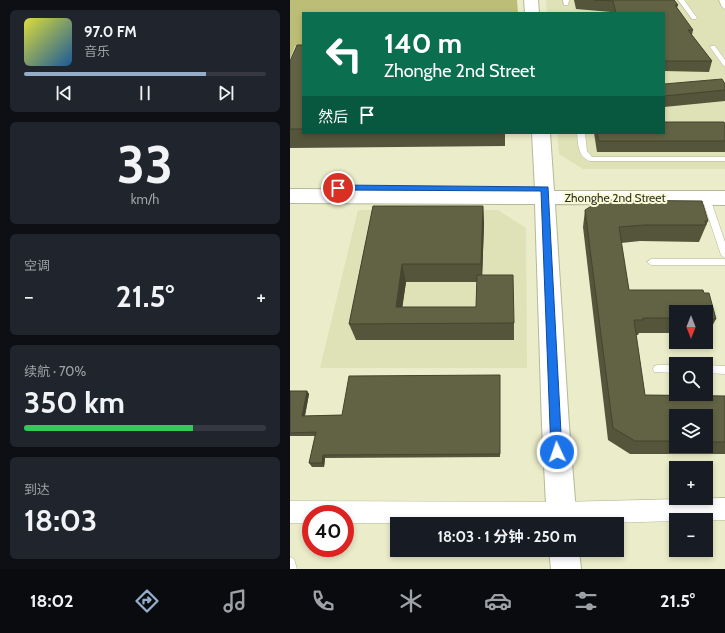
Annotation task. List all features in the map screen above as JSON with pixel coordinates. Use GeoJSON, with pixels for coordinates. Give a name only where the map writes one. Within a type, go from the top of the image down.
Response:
{"type":"FeatureCollection","features":[{"type":"Feature","properties":{"kind":"street"},"geometry":{"type":"LineString","coordinates":[[531,0],[532,12]]}},
{"type":"Feature","properties":{"kind":"street"},"geometry":{"type":"LineString","coordinates":[[541,134],[557,452],[562,517]]}},
{"type":"Feature","properties":{"kind":"street","name":"Zhonghe 2nd Street"},"geometry":{"type":"LineString","coordinates":[[290,187],[725,198]]}},
{"type":"Feature","properties":{"kind":"street","name":"Zhonghe 2nd Street"},"geometry":{"type":"LineString","coordinates":[[290,196],[545,193],[725,188]]}},
{"type":"Feature","properties":{"kind":"street"},"geometry":{"type":"LineString","coordinates":[[595,517],[725,509]]}},
{"type":"Feature","properties":{"kind":"street"},"geometry":{"type":"LineString","coordinates":[[290,512],[484,517]]}},
{"type":"Feature","properties":{"kind":"street"},"geometry":{"type":"LineString","coordinates":[[565,557],[566,569]]}},
{"type":"Feature","properties":{"kind":"lane"},"geometry":{"type":"LineString","coordinates":[[681,0],[694,18]]}},
{"type":"Feature","properties":{"kind":"lane"},"geometry":{"type":"LineString","coordinates":[[722,0],[725,7]]}},
{"type":"Feature","properties":{"kind":"lane"},"geometry":{"type":"LineString","coordinates":[[714,47],[725,64]]}},
{"type":"Feature","properties":{"kind":"lane"},"geometry":{"type":"LineString","coordinates":[[581,134],[583,153],[590,159],[725,159]]}},
{"type":"Feature","properties":{"kind":"lane"},"geometry":{"type":"LineString","coordinates":[[706,198],[725,255]]}},
{"type":"Feature","properties":{"kind":"lane"},"geometry":{"type":"LineString","coordinates":[[651,262],[725,262]]}},
{"type":"Feature","properties":{"kind":"lane"},"geometry":{"type":"LineString","coordinates":[[658,369],[669,369]]}},
{"type":"Feature","properties":{"kind":"lane"},"geometry":{"type":"LineString","coordinates":[[713,370],[725,370]]}},
{"type":"Feature","properties":{"kind":"lane"},"geometry":{"type":"LineString","coordinates":[[290,563],[292,566],[291,569]]}},
{"type":"Feature","properties":{"kind":"shaded area"},"geometry":{"type":"Polygon","coordinates":[[[546,0],[725,0],[725,169],[583,169],[559,154],[557,134],[665,134],[665,12],[547,12],[546,0]]]}},
{"type":"Feature","properties":{"kind":"shaded area"},"geometry":{"type":"Polygon","coordinates":[[[358,210],[498,210],[526,228],[527,368],[320,368],[358,210]]]}},
{"type":"Feature","properties":{"kind":"green space"},"geometry":{"type":"Polygon","coordinates":[[[290,0],[517,0],[518,12],[302,12],[302,46],[295,46],[290,59],[290,0]]]}},
{"type":"Feature","properties":{"kind":"building"},"geometry":{"type":"Polygon","coordinates":[[[594,0],[674,0],[678,5],[675,5],[693,30],[688,30],[712,61],[665,61],[665,12],[616,12],[613,1],[594,0]]]}},
{"type":"Feature","properties":{"kind":"building"},"geometry":{"type":"Polygon","coordinates":[[[297,45],[302,45],[302,129],[290,129],[290,61],[297,45]]]}},
{"type":"Feature","properties":{"kind":"building"},"geometry":{"type":"Polygon","coordinates":[[[722,79],[725,84],[725,90],[665,96],[665,84],[722,79]]]}},
{"type":"Feature","properties":{"kind":"building"},"geometry":{"type":"Polygon","coordinates":[[[665,122],[724,122],[725,124],[725,141],[599,141],[597,134],[665,134],[665,122]]]}},
{"type":"Feature","properties":{"kind":"building"},"geometry":{"type":"Polygon","coordinates":[[[601,200],[702,201],[708,221],[705,221],[706,225],[644,225],[619,227],[629,290],[703,290],[704,293],[709,293],[712,305],[669,305],[669,318],[643,318],[643,320],[634,320],[645,395],[669,395],[669,401],[713,401],[713,396],[725,396],[725,442],[713,442],[713,409],[669,409],[669,441],[635,441],[613,428],[585,210],[601,200]]]}},
{"type":"Feature","properties":{"kind":"building"},"geometry":{"type":"Polygon","coordinates":[[[373,206],[483,206],[481,264],[402,264],[396,307],[476,307],[477,275],[513,275],[514,323],[349,324],[373,206]]]}},
{"type":"Feature","properties":{"kind":"building"},"geometry":{"type":"Polygon","coordinates":[[[713,308],[716,319],[713,319],[713,308]]]}},
{"type":"Feature","properties":{"kind":"building"},"geometry":{"type":"Polygon","coordinates":[[[500,375],[500,454],[323,455],[322,463],[309,463],[316,432],[290,433],[290,391],[307,391],[302,416],[342,415],[349,376],[500,375]]]}},
{"type":"Feature","properties":{"kind":"route"},"geometry":{"type":"LineString","coordinates":[[338,188],[545,189],[557,452]]}}]}
